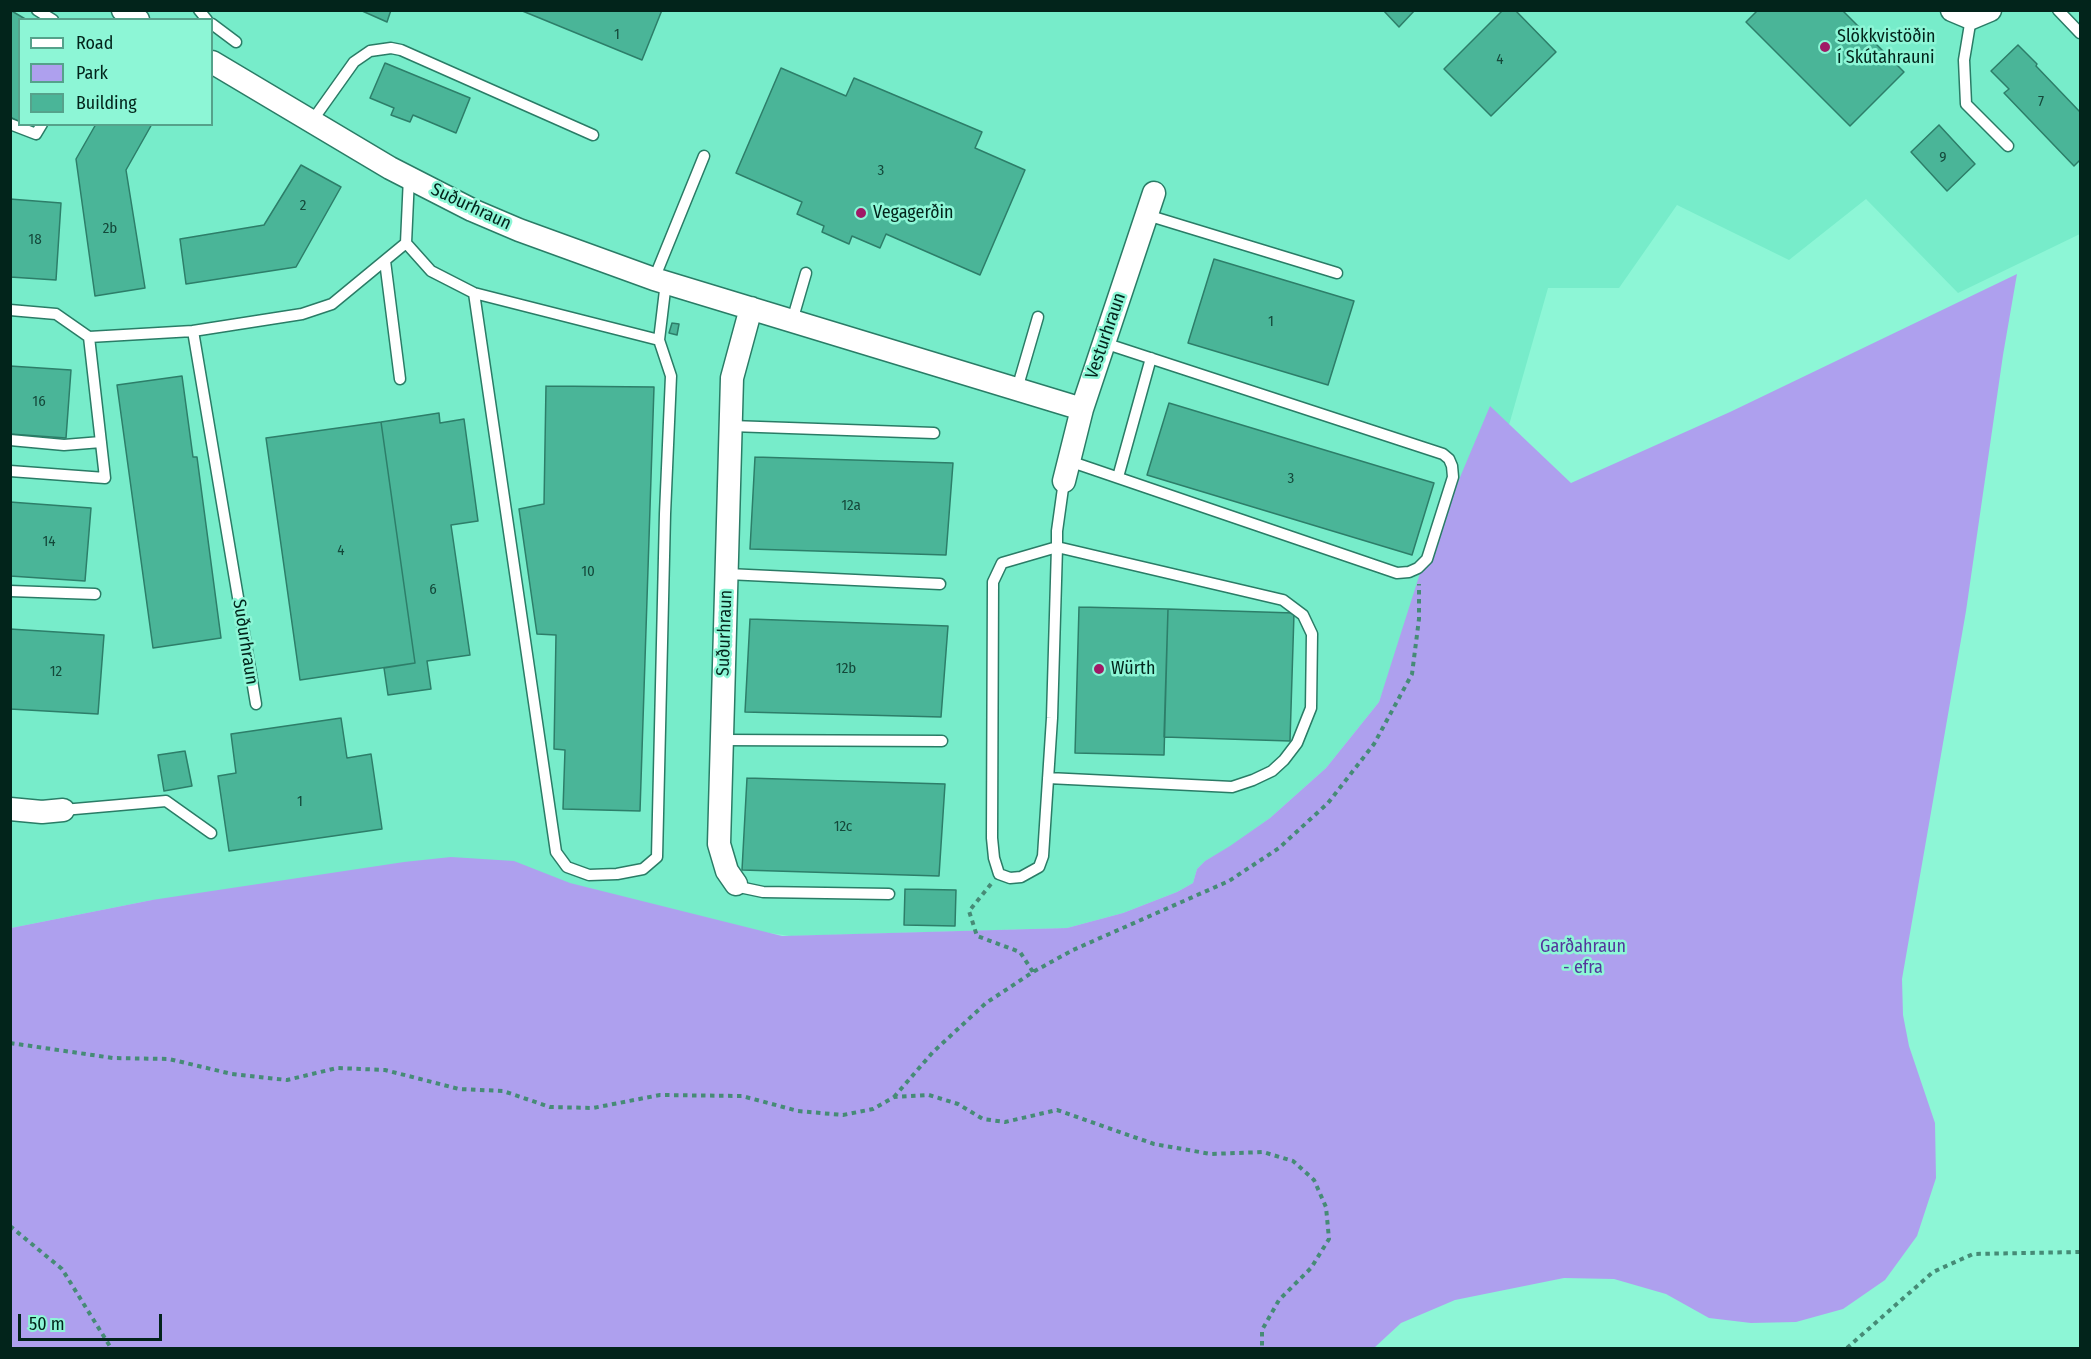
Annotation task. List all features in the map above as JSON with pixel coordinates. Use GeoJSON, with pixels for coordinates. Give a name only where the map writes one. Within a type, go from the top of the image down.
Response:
{"type":"FeatureCollection","features":[{"type":"Feature","properties":{"kind":"street","name":"Suðurhraun"},"geometry":{"type":"LineString","coordinates":[[213,63],[409,177],[472,210],[519,230],[660,281],[1082,409]]}},
{"type":"Feature","properties":{"kind":"street","name":"Vesturhraun"},"geometry":{"type":"LineString","coordinates":[[1067,471],[1082,409],[1154,193]]}},
{"type":"Feature","properties":{"kind":"street","name":"Suðurhraun"},"geometry":{"type":"LineString","coordinates":[[736,884],[727,871],[719,844],[732,378],[751,308]]}},
{"type":"Feature","properties":{"kind":"street"},"geometry":{"type":"LineString","coordinates":[[10,809],[42,812],[63,810]]}},
{"type":"Feature","properties":{"kind":"lane"},"geometry":{"type":"LineString","coordinates":[[37,10],[50,18]]}},
{"type":"Feature","properties":{"kind":"lane"},"geometry":{"type":"LineString","coordinates":[[2058,10],[2080,33]]}},
{"type":"Feature","properties":{"kind":"lane"},"geometry":{"type":"LineString","coordinates":[[1971,13],[1964,60],[1966,104],[2008,146]]}},
{"type":"Feature","properties":{"kind":"lane"},"geometry":{"type":"LineString","coordinates":[[213,25],[236,42]]}},
{"type":"Feature","properties":{"kind":"lane"},"geometry":{"type":"LineString","coordinates":[[312,121],[354,62],[370,51],[391,48],[401,50],[593,135]]}},
{"type":"Feature","properties":{"kind":"lane"},"geometry":{"type":"LineString","coordinates":[[10,124],[36,134],[41,126]]}},
{"type":"Feature","properties":{"kind":"lane"},"geometry":{"type":"LineString","coordinates":[[474,293],[556,852],[567,867],[589,875],[617,874],[643,869],[657,857],[665,514],[671,376],[659,340],[660,281],[704,156]]}},
{"type":"Feature","properties":{"kind":"lane"},"geometry":{"type":"LineString","coordinates":[[409,177],[406,243],[431,272],[474,293],[659,340]]}},
{"type":"Feature","properties":{"kind":"lane"},"geometry":{"type":"LineString","coordinates":[[1147,215],[1337,273]]}},
{"type":"Feature","properties":{"kind":"lane"},"geometry":{"type":"LineString","coordinates":[[10,310],[56,314],[89,337],[193,331],[302,314],[332,304],[406,243]]}},
{"type":"Feature","properties":{"kind":"lane"},"geometry":{"type":"LineString","coordinates":[[385,261],[400,379]]}},
{"type":"Feature","properties":{"kind":"lane"},"geometry":{"type":"LineString","coordinates":[[792,321],[806,273]]}},
{"type":"Feature","properties":{"kind":"lane"},"geometry":{"type":"LineString","coordinates":[[1017,389],[1038,317]]}},
{"type":"Feature","properties":{"kind":"lane","name":"Suðurhraun"},"geometry":{"type":"LineString","coordinates":[[193,331],[256,704]]}},
{"type":"Feature","properties":{"kind":"lane"},"geometry":{"type":"LineString","coordinates":[[10,471],[105,478],[89,337]]}},
{"type":"Feature","properties":{"kind":"lane"},"geometry":{"type":"LineString","coordinates":[[1048,778],[1232,787],[1263,776],[1284,760],[1297,743],[1311,708],[1312,634],[1303,615],[1283,600],[1057,547],[1002,563],[993,582],[992,838],[994,858],[999,874],[1010,878],[1021,877],[1039,867],[1043,856],[1057,547],[1059,517],[1067,471],[1118,477],[1397,573],[1409,572],[1418,568],[1427,559],[1453,477],[1449,459],[1443,454],[1104,343]]}},
{"type":"Feature","properties":{"kind":"lane"},"geometry":{"type":"LineString","coordinates":[[1118,477],[1151,358]]}},
{"type":"Feature","properties":{"kind":"lane"},"geometry":{"type":"LineString","coordinates":[[731,426],[934,433]]}},
{"type":"Feature","properties":{"kind":"lane"},"geometry":{"type":"LineString","coordinates":[[10,440],[64,445],[100,442]]}},
{"type":"Feature","properties":{"kind":"lane"},"geometry":{"type":"LineString","coordinates":[[727,574],[940,584]]}},
{"type":"Feature","properties":{"kind":"lane"},"geometry":{"type":"LineString","coordinates":[[10,591],[95,594]]}},
{"type":"Feature","properties":{"kind":"lane"},"geometry":{"type":"LineString","coordinates":[[722,740],[942,741]]}},
{"type":"Feature","properties":{"kind":"lane"},"geometry":{"type":"LineString","coordinates":[[63,810],[166,801],[211,833]]}},
{"type":"Feature","properties":{"kind":"lane"},"geometry":{"type":"LineString","coordinates":[[736,884],[763,892],[890,894]]}},
{"type":"Feature","properties":{"kind":"path"},"geometry":{"type":"LineString","coordinates":[[10,1043],[113,1058],[169,1059],[232,1074],[287,1080],[337,1068],[385,1070],[459,1089],[503,1091],[550,1107],[593,1108],[660,1095],[742,1096],[798,1111],[843,1115],[873,1109],[894,1097],[933,1052],[986,1003],[1033,972],[1073,950],[1229,880],[1279,848],[1328,803],[1374,744],[1412,674],[1419,619],[1418,568]]}},
{"type":"Feature","properties":{"kind":"path"},"geometry":{"type":"LineString","coordinates":[[999,874],[969,911],[977,936],[1020,952],[1033,972]]}},
{"type":"Feature","properties":{"kind":"path"},"geometry":{"type":"LineString","coordinates":[[894,1097],[929,1095],[958,1104],[983,1119],[1005,1122],[1057,1110],[1155,1144],[1211,1154],[1263,1152],[1293,1161],[1314,1180],[1326,1207],[1329,1239],[1311,1269],[1279,1300],[1262,1330],[1262,1348]]}},
{"type":"Feature","properties":{"kind":"path"},"geometry":{"type":"LineString","coordinates":[[10,1226],[62,1269],[111,1348]]}},
{"type":"Feature","properties":{"kind":"path"},"geometry":{"type":"LineString","coordinates":[[1847,1348],[1933,1272],[1973,1254],[2080,1252]]}},
{"type":"Feature","properties":{"kind":"shaded area"},"geometry":{"type":"Polygon","coordinates":[[[11,11],[2080,11],[2080,234],[1958,293],[1866,199],[1789,260],[1677,205],[1619,288],[1548,288],[1476,541],[1397,650],[1379,702],[1326,768],[1270,818],[1230,847],[1205,861],[1197,869],[1193,883],[1177,892],[1123,913],[1067,928],[790,936],[560,902],[152,900],[11,928],[11,11]]]}},
{"type":"Feature","properties":{"kind":"green space","name":"Garðahraun - efra"},"geometry":{"type":"Polygon","coordinates":[[[2017,274],[1966,611],[1902,979],[1903,1015],[1909,1046],[1935,1123],[1936,1178],[1917,1236],[1885,1280],[1843,1309],[1796,1322],[1751,1323],[1709,1318],[1666,1294],[1614,1279],[1564,1278],[1455,1300],[1401,1323],[1374,1348],[11,1348],[11,928],[152,900],[451,857],[514,861],[570,883],[782,936],[1067,928],[1123,913],[1177,892],[1193,883],[1197,869],[1205,861],[1270,818],[1326,768],[1379,702],[1421,570],[1490,406],[1571,483],[1730,412],[2017,274]]]}},
{"type":"Feature","properties":{"kind":"building"},"geometry":{"type":"Polygon","coordinates":[[[10,10],[24,18],[18,18],[18,121],[10,117],[10,10]]]}},
{"type":"Feature","properties":{"kind":"building"},"geometry":{"type":"Polygon","coordinates":[[[360,10],[391,10],[387,22],[360,10]]]}},
{"type":"Feature","properties":{"kind":"building"},"geometry":{"type":"Polygon","coordinates":[[[520,10],[662,10],[642,60],[520,10]]]}},
{"type":"Feature","properties":{"kind":"building"},"geometry":{"type":"Polygon","coordinates":[[[1383,10],[1415,10],[1399,27],[1383,10]]]}},
{"type":"Feature","properties":{"kind":"building"},"geometry":{"type":"Polygon","coordinates":[[[1503,10],[1515,10],[1556,52],[1491,116],[1444,69],[1503,10]]]}},
{"type":"Feature","properties":{"kind":"building","name":"Slökkvistöðin í Skútahrauni"},"geometry":{"type":"Polygon","coordinates":[[[1758,10],[1842,10],[1904,72],[1850,126],[1746,22],[1758,10]]]}},
{"type":"Feature","properties":{"kind":"building"},"geometry":{"type":"Polygon","coordinates":[[[2018,45],[2080,112],[2080,160],[2074,166],[2004,93],[2009,89],[1991,71],[2018,45]]]}},
{"type":"Feature","properties":{"kind":"building"},"geometry":{"type":"Polygon","coordinates":[[[385,63],[470,98],[456,133],[413,115],[410,122],[391,115],[394,108],[370,98],[385,63]]]}},
{"type":"Feature","properties":{"kind":"building"},"geometry":{"type":"Polygon","coordinates":[[[781,68],[846,96],[854,78],[982,132],[975,148],[1025,170],[980,275],[886,234],[880,248],[852,236],[849,244],[822,232],[824,226],[797,214],[802,202],[736,173],[781,68]]]}},
{"type":"Feature","properties":{"kind":"building"},"geometry":{"type":"Polygon","coordinates":[[[1939,125],[1975,164],[1947,191],[1911,152],[1939,125]]]}},
{"type":"Feature","properties":{"kind":"building"},"geometry":{"type":"Polygon","coordinates":[[[95,126],[151,126],[126,170],[145,288],[95,296],[76,159],[95,126]]]}},
{"type":"Feature","properties":{"kind":"building"},"geometry":{"type":"Polygon","coordinates":[[[301,165],[341,187],[296,267],[186,284],[180,239],[264,225],[301,165]]]}},
{"type":"Feature","properties":{"kind":"building"},"geometry":{"type":"Polygon","coordinates":[[[10,199],[61,203],[56,280],[10,277],[10,199]]]}},
{"type":"Feature","properties":{"kind":"building"},"geometry":{"type":"Polygon","coordinates":[[[1214,259],[1354,301],[1328,385],[1188,343],[1214,259]]]}},
{"type":"Feature","properties":{"kind":"building"},"geometry":{"type":"Polygon","coordinates":[[[672,323],[679,324],[677,335],[669,333],[672,323]]]}},
{"type":"Feature","properties":{"kind":"building"},"geometry":{"type":"Polygon","coordinates":[[[10,366],[71,370],[66,438],[10,434],[10,366]]]}},
{"type":"Feature","properties":{"kind":"building"},"geometry":{"type":"Polygon","coordinates":[[[182,376],[193,457],[197,457],[221,638],[153,648],[117,385],[182,376]]]}},
{"type":"Feature","properties":{"kind":"building"},"geometry":{"type":"Polygon","coordinates":[[[546,386],[654,387],[640,811],[563,809],[565,750],[554,749],[556,635],[537,634],[519,509],[544,504],[546,386]]]}},
{"type":"Feature","properties":{"kind":"building"},"geometry":{"type":"Polygon","coordinates":[[[1169,403],[1434,483],[1412,555],[1147,475],[1169,403]]]}},
{"type":"Feature","properties":{"kind":"building"},"geometry":{"type":"Polygon","coordinates":[[[439,413],[440,423],[464,419],[478,521],[451,525],[470,655],[427,661],[431,689],[388,695],[384,668],[415,663],[381,422],[439,413]]]}},
{"type":"Feature","properties":{"kind":"building"},"geometry":{"type":"Polygon","coordinates":[[[381,422],[415,663],[300,680],[266,438],[381,422]]]}},
{"type":"Feature","properties":{"kind":"building"},"geometry":{"type":"Polygon","coordinates":[[[755,457],[953,463],[946,555],[750,549],[755,457]]]}},
{"type":"Feature","properties":{"kind":"building"},"geometry":{"type":"Polygon","coordinates":[[[10,502],[91,508],[85,581],[10,576],[10,502]]]}},
{"type":"Feature","properties":{"kind":"building"},"geometry":{"type":"Polygon","coordinates":[[[1079,607],[1168,609],[1164,755],[1075,753],[1079,607]]]}},
{"type":"Feature","properties":{"kind":"building"},"geometry":{"type":"Polygon","coordinates":[[[1168,609],[1294,613],[1290,741],[1164,737],[1168,609]]]}},
{"type":"Feature","properties":{"kind":"building"},"geometry":{"type":"Polygon","coordinates":[[[750,619],[948,626],[941,717],[745,712],[750,619]]]}},
{"type":"Feature","properties":{"kind":"building"},"geometry":{"type":"Polygon","coordinates":[[[10,629],[104,635],[98,714],[10,709],[10,629]]]}},
{"type":"Feature","properties":{"kind":"building"},"geometry":{"type":"Polygon","coordinates":[[[341,718],[347,758],[371,754],[382,829],[229,851],[218,776],[236,773],[231,734],[341,718]]]}},
{"type":"Feature","properties":{"kind":"building"},"geometry":{"type":"Polygon","coordinates":[[[185,751],[192,786],[164,791],[158,755],[185,751]]]}},
{"type":"Feature","properties":{"kind":"building"},"geometry":{"type":"Polygon","coordinates":[[[747,778],[945,784],[939,876],[742,870],[747,778]]]}},
{"type":"Feature","properties":{"kind":"building"},"geometry":{"type":"Polygon","coordinates":[[[905,889],[956,890],[955,926],[904,925],[905,889]]]}},
{"type":"Feature","properties":{"kind":"place","name":"Slökkvistöðin í Skútahrauni"},"geometry":{"type":"Point","coordinates":[1825,47]}},
{"type":"Feature","properties":{"kind":"place","name":"Vegagerðin"},"geometry":{"type":"Point","coordinates":[861,213]}},
{"type":"Feature","properties":{"kind":"place","name":"Würth"},"geometry":{"type":"Point","coordinates":[1099,669]}}]}
